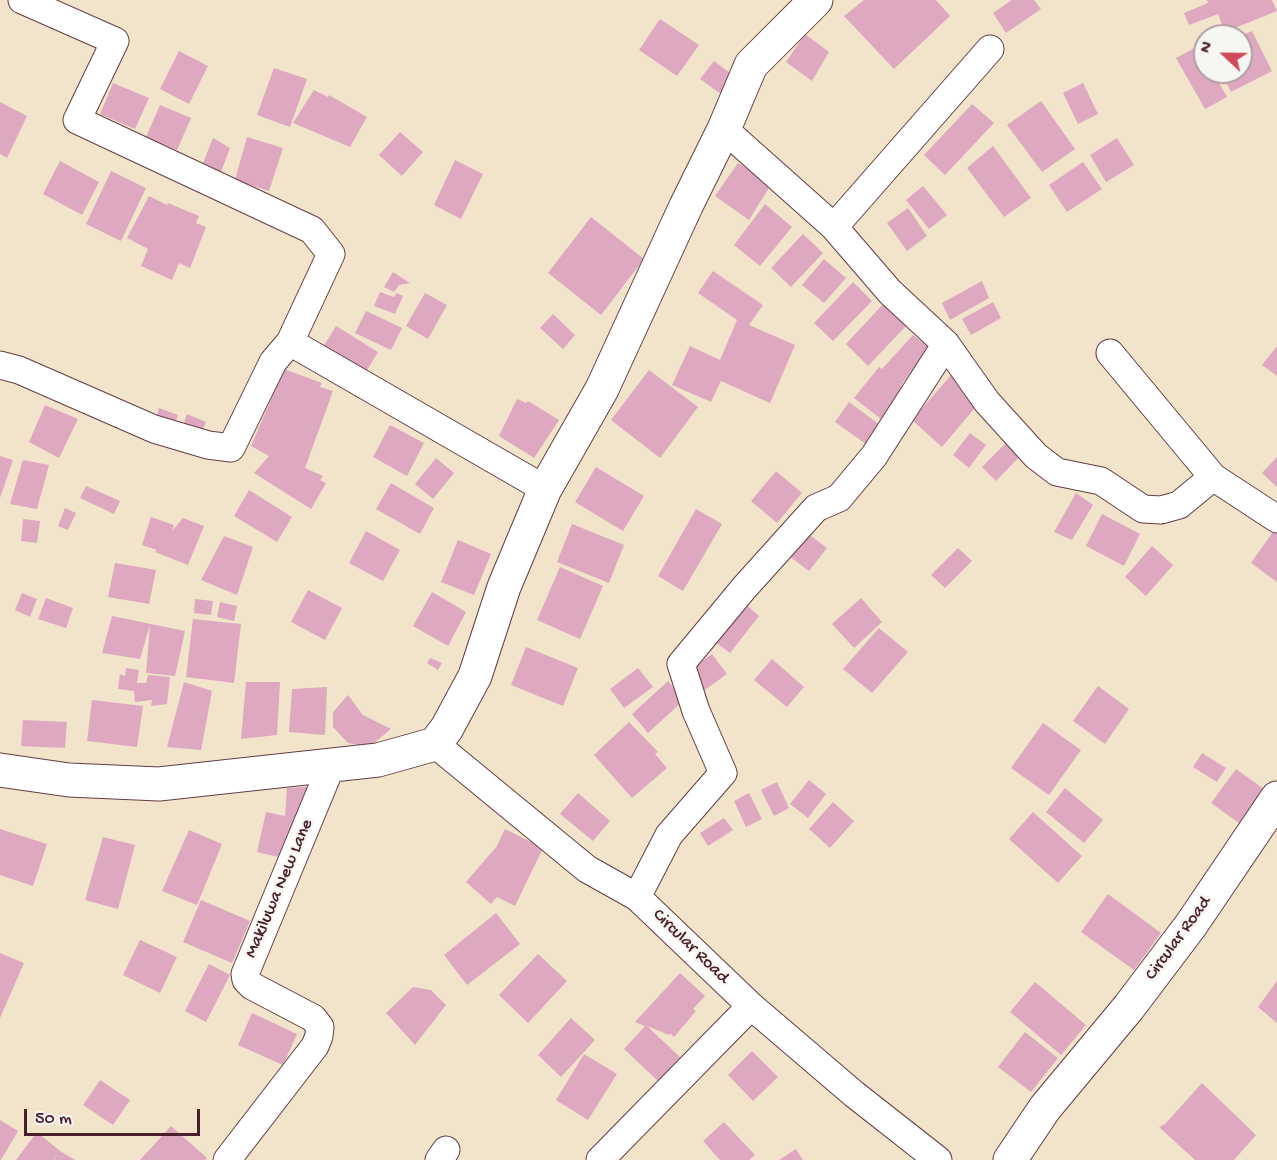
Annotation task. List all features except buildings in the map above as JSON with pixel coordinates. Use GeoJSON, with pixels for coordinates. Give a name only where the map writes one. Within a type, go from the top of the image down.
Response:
{"type":"FeatureCollection","features":[{"type":"Feature","properties":{"kind":"street"},"geometry":{"type":"LineString","coordinates":[[0,365],[19,370],[154,429],[208,445],[231,447],[273,362],[290,342],[331,254],[312,230],[77,120],[115,41],[22,0]]}},
{"type":"Feature","properties":{"kind":"street"},"geometry":{"type":"LineString","coordinates":[[0,770],[69,780],[159,784],[378,760],[435,744],[447,728],[475,676],[504,587],[545,489],[602,389],[724,129],[751,65],[816,0]]}},
{"type":"Feature","properties":{"kind":"street"},"geometry":{"type":"LineString","coordinates":[[834,227],[990,49]]}},
{"type":"Feature","properties":{"kind":"street"},"geometry":{"type":"LineString","coordinates":[[724,129],[834,227],[890,292],[946,344],[987,402],[1036,456],[1058,472],[1101,481],[1143,509],[1161,510],[1179,505],[1213,477]]}},
{"type":"Feature","properties":{"kind":"street"},"geometry":{"type":"LineString","coordinates":[[290,342],[545,489]]}},
{"type":"Feature","properties":{"kind":"street"},"geometry":{"type":"LineString","coordinates":[[637,897],[669,835],[723,772],[696,711],[681,664],[744,588],[816,508],[839,498],[874,456],[946,344]]}},
{"type":"Feature","properties":{"kind":"street"},"geometry":{"type":"LineString","coordinates":[[1110,353],[1213,477],[1277,519]]}},
{"type":"Feature","properties":{"kind":"street","name":"Circular Road"},"geometry":{"type":"LineString","coordinates":[[435,744],[587,869],[637,897],[751,1006],[854,1094],[938,1160]]}},
{"type":"Feature","properties":{"kind":"street","name":"Makiluwa New Lane"},"geometry":{"type":"LineString","coordinates":[[227,1160],[315,1046],[319,1036],[320,1027],[313,1018],[252,986],[246,980],[245,974],[332,764]]}},
{"type":"Feature","properties":{"kind":"street","name":"Circular Road"},"geometry":{"type":"LineString","coordinates":[[1010,1160],[1045,1108],[1130,1007],[1272,815]]}},
{"type":"Feature","properties":{"kind":"street"},"geometry":{"type":"LineString","coordinates":[[600,1160],[751,1006]]}}]}
